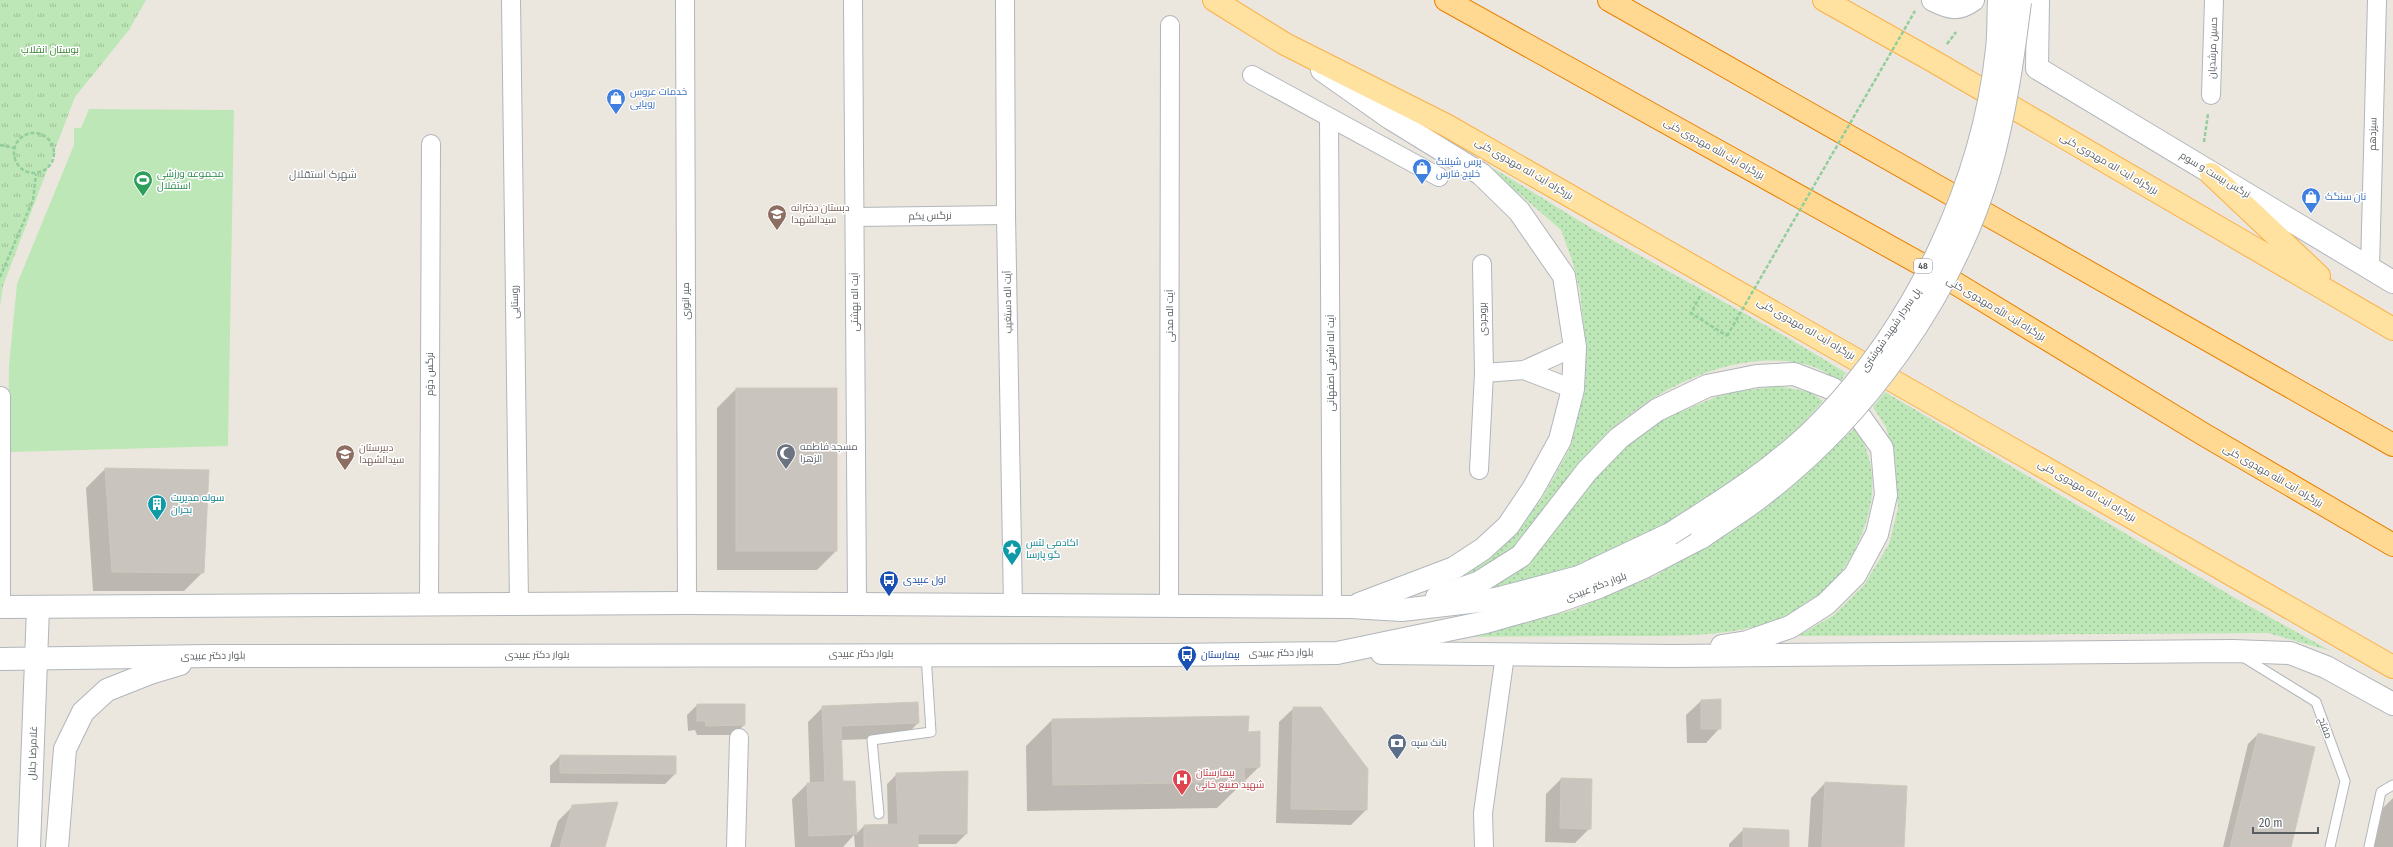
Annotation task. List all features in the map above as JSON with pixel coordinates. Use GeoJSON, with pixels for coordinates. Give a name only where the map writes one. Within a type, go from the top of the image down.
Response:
{"type":"FeatureCollection","features":[{"type":"Feature","properties":{"kind":"highway","name":"بزرگراه آیت الله مهدوی کنی"},"geometry":{"type":"LineString","coordinates":[[1446,0],[1955,283],[2196,430],[2393,545]]}},
{"type":"Feature","properties":{"kind":"highway"},"geometry":{"type":"LineString","coordinates":[[1609,0],[2393,445]]}},
{"type":"Feature","properties":{"kind":"main road","name":"بزرگراه آیت اله مهدوی کنی"},"geometry":{"type":"LineString","coordinates":[[1214,0],[1285,44],[1446,124],[2389,668]]}},
{"type":"Feature","properties":{"kind":"main road","name":"بزرگراه آیت اله مهدوی کنی"},"geometry":{"type":"LineString","coordinates":[[1824,0],[2393,329]]}},
{"type":"Feature","properties":{"kind":"main road"},"geometry":{"type":"LineString","coordinates":[[1924,5],[1963,8],[1973,0]]}},
{"type":"Feature","properties":{"kind":"main road","name":"پل سردار شهید شوشتری"},"geometry":{"type":"LineString","coordinates":[[1670,534],[1742,489],[1822,420],[1855,383],[1886,340],[1925,280],[1954,216],[1973,161],[1987,107],[1997,50],[1999,0]]}},
{"type":"Feature","properties":{"kind":"main road","name":"پل سردار شهید شوشتری"},"geometry":{"type":"LineString","coordinates":[[1702,537],[1757,499],[1838,426],[1883,371],[1940,290],[1970,225],[1990,169],[2026,1]]}},
{"type":"Feature","properties":{"kind":"main road","name":"نرگس بیست و سوم"},"geometry":{"type":"LineString","coordinates":[[2026,1],[2037,68],[2393,282]]}},
{"type":"Feature","properties":{"kind":"main road"},"geometry":{"type":"LineString","coordinates":[[1285,44],[1390,118],[1481,174],[1519,212],[1564,276],[1575,346],[1573,389],[1560,440],[1533,490],[1508,526],[1483,549],[1454,568],[1342,607]]}},
{"type":"Feature","properties":{"kind":"main road"},"geometry":{"type":"LineString","coordinates":[[2206,170],[2343,300]]}},
{"type":"Feature","properties":{"kind":"main road"},"geometry":{"type":"LineString","coordinates":[[1402,610],[1478,583],[1521,556],[1587,471],[1619,438],[1657,410],[1707,386],[1757,376],[1794,374],[1833,389],[1850,403],[1882,448],[1886,495],[1877,534],[1855,575],[1826,604],[1790,627],[1747,642],[1672,656]]}},
{"type":"Feature","properties":{"kind":"main road","name":"بلوار دکتر عبیدی"},"geometry":{"type":"LineString","coordinates":[[0,607],[38,608],[688,603],[1342,607],[1402,610],[1496,599],[1549,586],[1613,563],[1670,534]]}},
{"type":"Feature","properties":{"kind":"main road","name":"بلوار دکتر عبیدی"},"geometry":{"type":"LineString","coordinates":[[0,659],[36,660],[210,656],[1337,653],[1486,622],[1554,603],[1599,587],[1642,568],[1702,537]]}},
{"type":"Feature","properties":{"kind":"main road","name":"غلامرضا جلال"},"geometry":{"type":"LineString","coordinates":[[29,847],[38,608]]}},
{"type":"Feature","properties":{"kind":"main road"},"geometry":{"type":"LineString","coordinates":[[1337,653],[1672,656],[2233,651],[2290,653],[2326,668],[2393,704]]}},
{"type":"Feature","properties":{"kind":"main road"},"geometry":{"type":"LineString","coordinates":[[57,840],[65,749],[83,712],[107,690],[150,672],[210,656]]}},
{"type":"Feature","properties":{"kind":"street","name":"روستایی"},"geometry":{"type":"LineString","coordinates":[[511,0],[519,604]]}},
{"type":"Feature","properties":{"kind":"street","name":"میر انوری"},"geometry":{"type":"LineString","coordinates":[[685,0],[688,603]]}},
{"type":"Feature","properties":{"kind":"street","name":"آیت اله بهشتی"},"geometry":{"type":"LineString","coordinates":[[853,0],[857,604]]}},
{"type":"Feature","properties":{"kind":"street","name":"آیت اله دستغیب"},"geometry":{"type":"LineString","coordinates":[[1005,0],[1006,215],[1013,605]]}},
{"type":"Feature","properties":{"kind":"street","name":"حسین مرشدیان"},"geometry":{"type":"LineString","coordinates":[[2211,96],[2214,0]]}},
{"type":"Feature","properties":{"kind":"street","name":"سیزدهم"},"geometry":{"type":"LineString","coordinates":[[2370,268],[2376,0]]}},
{"type":"Feature","properties":{"kind":"street","name":"آیت اله مدنی"},"geometry":{"type":"LineString","coordinates":[[1169,607],[1170,25]]}},
{"type":"Feature","properties":{"kind":"street"},"geometry":{"type":"LineString","coordinates":[[1252,75],[1439,177]]}},
{"type":"Feature","properties":{"kind":"street","name":"آیت اله اشرفی اصفهانی"},"geometry":{"type":"LineString","coordinates":[[1329,118],[1342,607]]}},
{"type":"Feature","properties":{"kind":"street","name":"نرگس دوّم"},"geometry":{"type":"LineString","coordinates":[[429,605],[431,144]]}},
{"type":"Feature","properties":{"kind":"street","name":"نرگس یکم"},"geometry":{"type":"LineString","coordinates":[[854,217],[1006,215]]}},
{"type":"Feature","properties":{"kind":"street","name":"بروجردی"},"geometry":{"type":"LineString","coordinates":[[1479,470],[1484,373],[1482,264]]}},
{"type":"Feature","properties":{"kind":"street"},"geometry":{"type":"LineString","coordinates":[[1484,373],[1524,370],[1575,346]]}},
{"type":"Feature","properties":{"kind":"street"},"geometry":{"type":"LineString","coordinates":[[1524,370],[1573,389]]}},
{"type":"Feature","properties":{"kind":"street"},"geometry":{"type":"LineString","coordinates":[[0,607],[1,396]]}},
{"type":"Feature","properties":{"kind":"street"},"geometry":{"type":"LineString","coordinates":[[1484,847],[1483,813],[1505,654]]}},
{"type":"Feature","properties":{"kind":"street"},"geometry":{"type":"LineString","coordinates":[[736,847],[739,738]]}},
{"type":"Feature","properties":{"kind":"lane","name":"مفتح"},"geometry":{"type":"LineString","coordinates":[[2233,651],[2316,702],[2345,781],[2330,847]]}},
{"type":"Feature","properties":{"kind":"lane"},"geometry":{"type":"LineString","coordinates":[[879,814],[872,740],[931,732],[926,654]]}},
{"type":"Feature","properties":{"kind":"lane"},"geometry":{"type":"LineString","coordinates":[[2369,847],[2382,792],[2393,785]]}},
{"type":"Feature","properties":{"kind":"path"},"geometry":{"type":"LineString","coordinates":[[1691,313],[1727,336],[1924,5]]}},
{"type":"Feature","properties":{"kind":"path"},"geometry":{"type":"LineString","coordinates":[[2206,170],[2211,96]]}},
{"type":"Feature","properties":{"kind":"path"},"geometry":{"type":"LineString","coordinates":[[36,132],[48,138],[55,150],[55,157],[48,169],[36,174],[24,171],[19,166],[15,161],[14,148],[17,141],[28,133],[36,132]]}},
{"type":"Feature","properties":{"kind":"path"},"geometry":{"type":"LineString","coordinates":[[0,145],[14,148]]}},
{"type":"Feature","properties":{"kind":"path"},"geometry":{"type":"LineString","coordinates":[[0,277],[33,200],[36,174]]}},
{"type":"Feature","properties":{"kind":"green space","name":"بوستان انقلاب"},"geometry":{"type":"Polygon","coordinates":[[[0,0],[146,0],[129,30],[75,97],[3,286],[0,307],[0,0]]]}},
{"type":"Feature","properties":{"kind":"green space","name":"مجموعه ورزشی استقلال"},"geometry":{"type":"Polygon","coordinates":[[[89,109],[234,110],[228,446],[11,452],[8,438],[9,365],[17,284],[74,145],[74,128],[81,128],[89,109]]]}},
{"type":"Feature","properties":{"kind":"green space"},"geometry":{"type":"Polygon","coordinates":[[[1462,152],[1482,162],[1595,230],[1760,322],[1846,373],[1840,382],[1823,371],[1811,366],[1783,361],[1754,361],[1724,367],[1696,377],[1668,390],[1642,406],[1618,424],[1598,443],[1574,473],[1529,536],[1500,562],[1468,578],[1409,594],[1496,552],[1513,537],[1543,497],[1570,448],[1585,390],[1586,350],[1580,291],[1573,263],[1561,230],[1521,195],[1462,152]]]}},
{"type":"Feature","properties":{"kind":"green space"},"geometry":{"type":"Polygon","coordinates":[[[1778,386],[1810,392],[1823,401],[1799,428],[1742,481],[1689,515],[1589,563],[1550,575],[1466,595],[1560,519],[1613,457],[1647,430],[1668,417],[1716,397],[1735,392],[1778,386]]]}},
{"type":"Feature","properties":{"kind":"green space"},"geometry":{"type":"Polygon","coordinates":[[[1885,392],[2242,602],[2331,651],[2268,633],[1798,636],[1834,615],[1864,585],[1889,544],[1898,508],[1895,461],[1886,427],[1873,407],[1885,392]]]}},
{"type":"Feature","properties":{"kind":"green space"},"geometry":{"type":"Polygon","coordinates":[[[1856,427],[1868,454],[1872,481],[1870,507],[1861,536],[1841,572],[1816,598],[1787,616],[1754,627],[1719,633],[1683,635],[1457,637],[1519,625],[1573,610],[1655,576],[1769,506],[1856,427]]]}},
{"type":"Feature","properties":{"kind":"building","name":"مسجد فاطمه الزهرا"},"geometry":{"type":"Polygon","coordinates":[[[736,388],[837,388],[837,551],[736,551],[736,388]]]}},
{"type":"Feature","properties":{"kind":"building","name":"سوله مدیریت بحران"},"geometry":{"type":"Polygon","coordinates":[[[105,468],[209,470],[204,573],[112,572],[105,468]]]}},
{"type":"Feature","properties":{"kind":"building"},"geometry":{"type":"Polygon","coordinates":[[[1721,699],[1721,729],[1701,729],[1701,700],[1721,699]]]}},
{"type":"Feature","properties":{"kind":"building"},"geometry":{"type":"Polygon","coordinates":[[[918,702],[919,723],[841,726],[843,781],[855,781],[857,834],[809,836],[807,783],[825,782],[822,706],[918,702]]]}},
{"type":"Feature","properties":{"kind":"building"},"geometry":{"type":"Polygon","coordinates":[[[697,704],[745,704],[745,725],[706,726],[705,721],[697,721],[697,704]]]}},
{"type":"Feature","properties":{"kind":"building"},"geometry":{"type":"Polygon","coordinates":[[[1293,707],[1321,707],[1368,769],[1367,810],[1291,809],[1293,707]]]}},
{"type":"Feature","properties":{"kind":"building"},"geometry":{"type":"Polygon","coordinates":[[[1249,716],[1248,732],[1260,731],[1260,767],[1244,768],[1245,782],[1053,785],[1052,719],[1249,716]]]}},
{"type":"Feature","properties":{"kind":"building"},"geometry":{"type":"Polygon","coordinates":[[[2258,733],[2315,747],[2291,847],[2230,847],[2258,733]]]}},
{"type":"Feature","properties":{"kind":"building"},"geometry":{"type":"Polygon","coordinates":[[[560,755],[676,756],[676,774],[560,773],[560,755]]]}},
{"type":"Feature","properties":{"kind":"building"},"geometry":{"type":"Polygon","coordinates":[[[968,771],[967,834],[918,834],[918,847],[864,847],[864,825],[898,824],[896,773],[968,771]]]}},
{"type":"Feature","properties":{"kind":"building"},"geometry":{"type":"Polygon","coordinates":[[[1561,778],[1592,779],[1591,829],[1560,828],[1561,778]]]}},
{"type":"Feature","properties":{"kind":"building"},"geometry":{"type":"Polygon","coordinates":[[[1825,782],[1907,786],[1904,847],[1822,847],[1825,782]]]}},
{"type":"Feature","properties":{"kind":"building"},"geometry":{"type":"Polygon","coordinates":[[[618,802],[605,847],[560,847],[572,805],[618,802]]]}},
{"type":"Feature","properties":{"kind":"building"},"geometry":{"type":"Polygon","coordinates":[[[1743,828],[1789,830],[1789,847],[1743,847],[1743,828]]]}},
{"type":"Feature","properties":{"kind":"place","name":"خدمات عروس رویایی"},"geometry":{"type":"Point","coordinates":[616,115]}},
{"type":"Feature","properties":{"kind":"place","name":"پرس شیلنگ خلیج فارس"},"geometry":{"type":"Point","coordinates":[1422,185]}},
{"type":"Feature","properties":{"kind":"place","name":"مجموعه ورزشی استقلال"},"geometry":{"type":"Point","coordinates":[143,197]}},
{"type":"Feature","properties":{"kind":"place","name":"نان سنگک"},"geometry":{"type":"Point","coordinates":[2311,214]}},
{"type":"Feature","properties":{"kind":"place","name":"دبستان دخترانه سیدالشهدا"},"geometry":{"type":"Point","coordinates":[777,231]}},
{"type":"Feature","properties":{"kind":"place","name":"مسجد فاطمه الزهرا"},"geometry":{"type":"Point","coordinates":[786,470]}},
{"type":"Feature","properties":{"kind":"place","name":"دبیرستان سیدالشهدا"},"geometry":{"type":"Point","coordinates":[345,471]}},
{"type":"Feature","properties":{"kind":"place","name":"سوله مدیریت بحران"},"geometry":{"type":"Point","coordinates":[157,521]}},
{"type":"Feature","properties":{"kind":"place","name":"اکادمی لتس گو پارسا"},"geometry":{"type":"Point","coordinates":[1012,566]}},
{"type":"Feature","properties":{"kind":"place","name":"اول عبیدی"},"geometry":{"type":"Point","coordinates":[889,597]}},
{"type":"Feature","properties":{"kind":"place","name":"بیمارستان"},"geometry":{"type":"Point","coordinates":[1187,672]}},
{"type":"Feature","properties":{"kind":"place","name":"بانک سپه"},"geometry":{"type":"Point","coordinates":[1397,760]}},
{"type":"Feature","properties":{"kind":"place","name":"بیمارستان شهید صنیع خانی"},"geometry":{"type":"Point","coordinates":[1182,796]}},
{"type":"Feature","properties":{"kind":"district","name":"شهرک استقلال"},"geometry":{"type":"Point","coordinates":[323,174]}}]}
